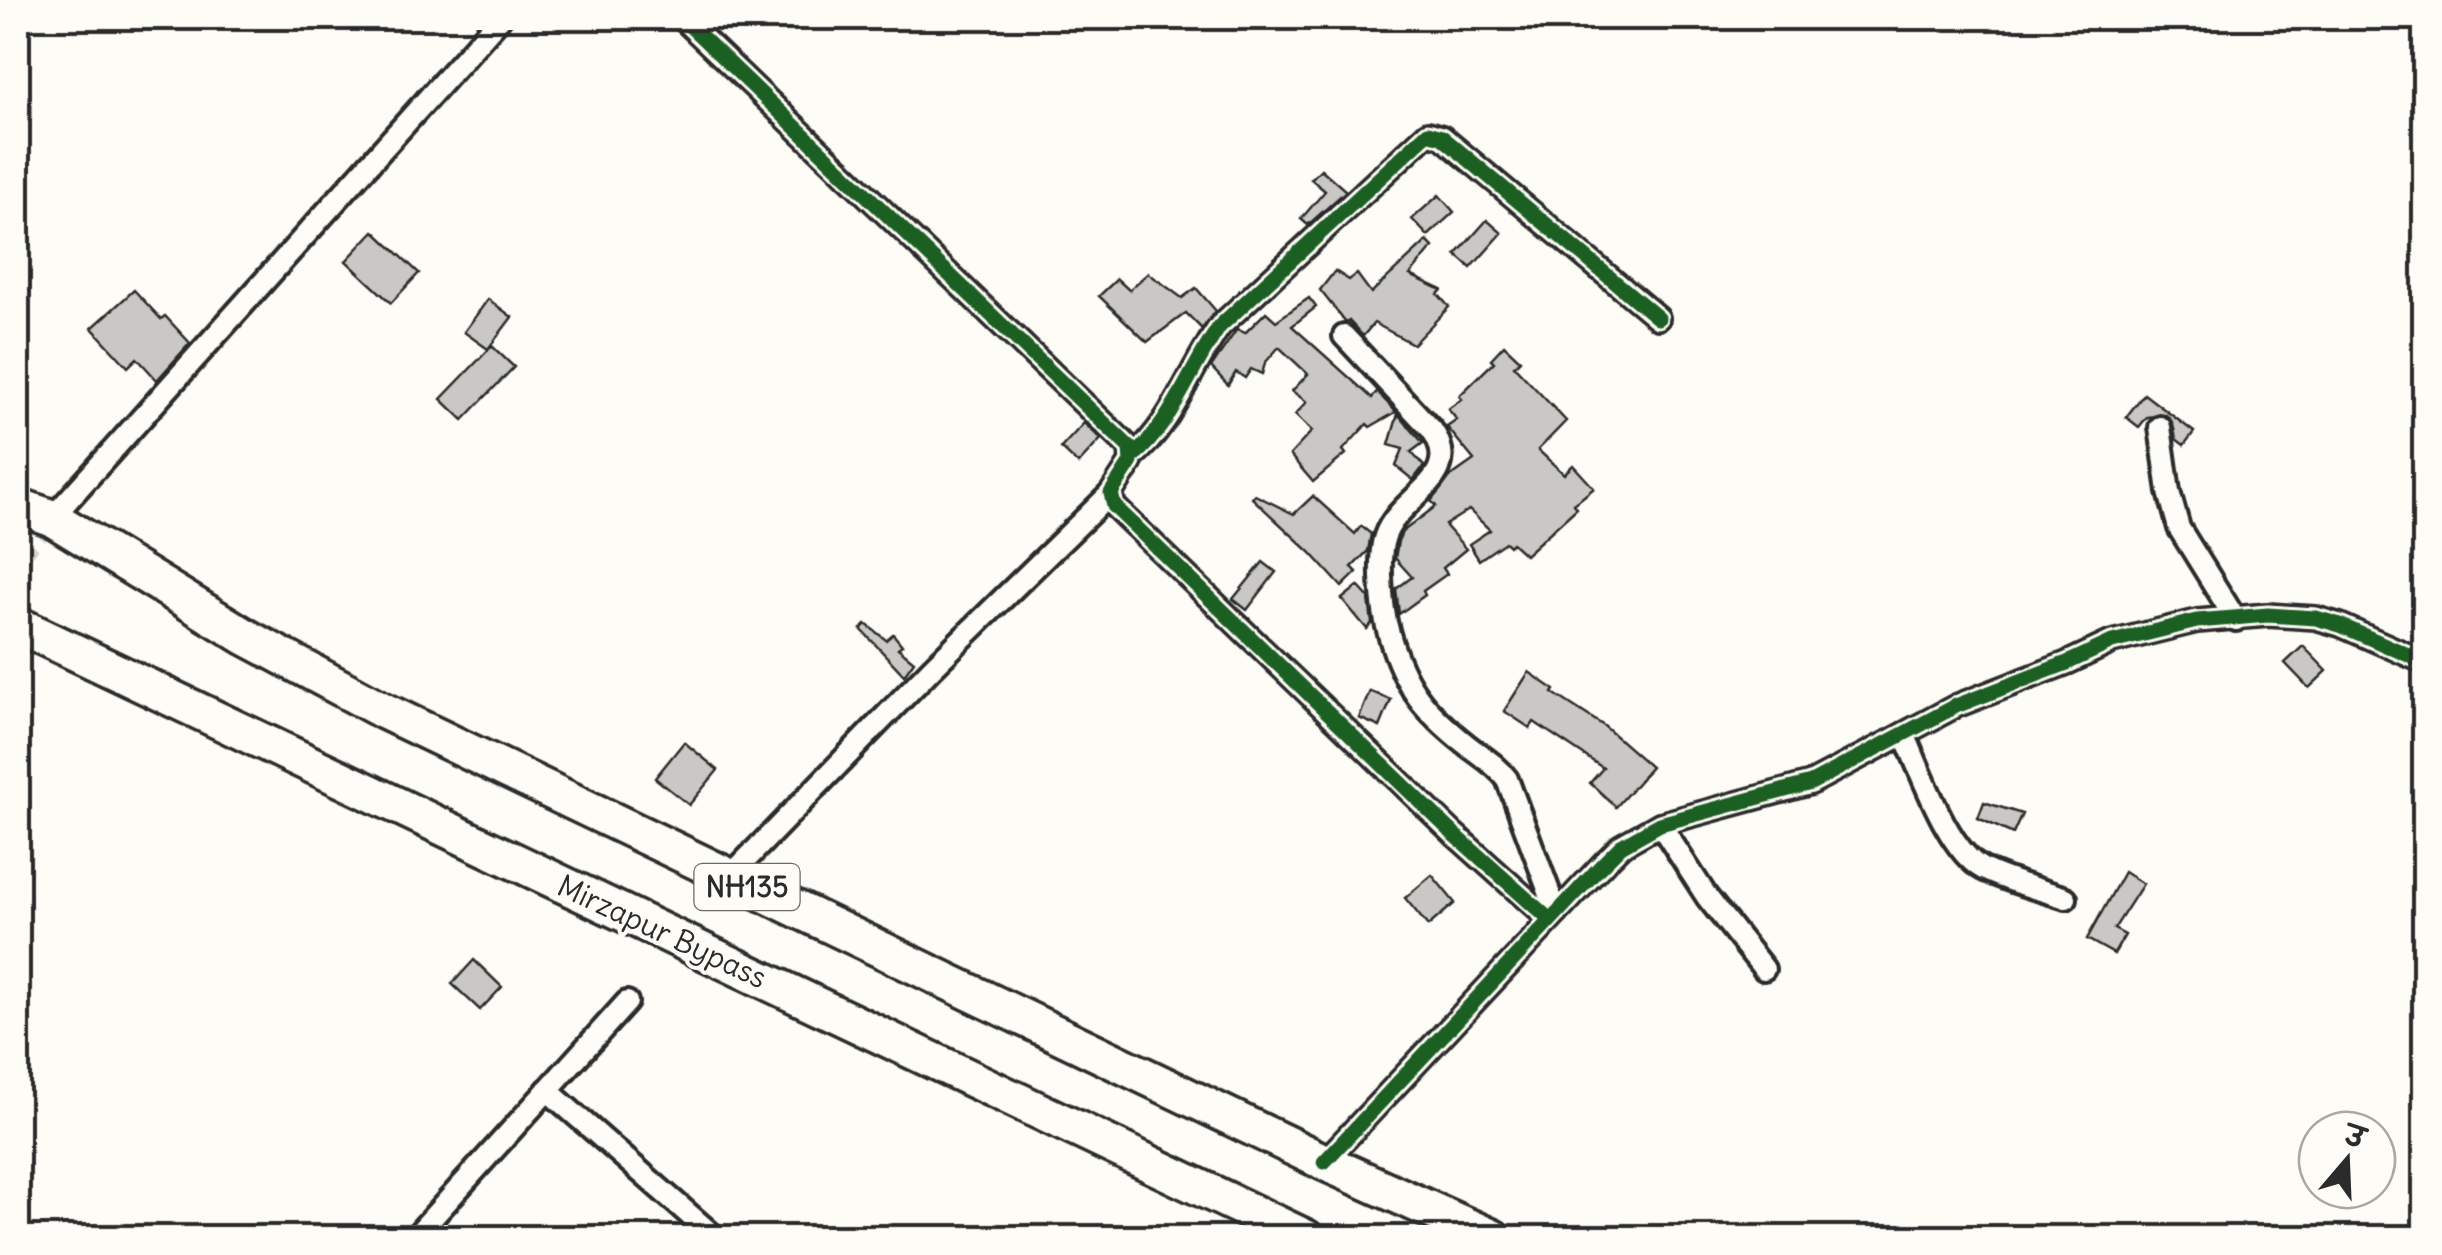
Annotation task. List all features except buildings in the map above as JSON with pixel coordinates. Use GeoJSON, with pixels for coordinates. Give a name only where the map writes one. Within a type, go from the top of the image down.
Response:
{"type":"FeatureCollection","features":[{"type":"Feature","properties":{"kind":"highway","name":"NH135"},"geometry":{"type":"LineString","coordinates":[[18,506],[52,518],[246,637],[384,711],[1324,1162],[1493,1238]]}},
{"type":"Feature","properties":{"kind":"highway","name":"Mirzapur Bypass"},"geometry":{"type":"LineString","coordinates":[[18,624],[1306,1238]]}},
{"type":"Feature","properties":{"kind":"street"},"geometry":{"type":"LineString","coordinates":[[52,518],[500,18]]}},
{"type":"Feature","properties":{"kind":"street"},"geometry":{"type":"LineString","coordinates":[[682,18],[1130,448],[1132,457]]}},
{"type":"Feature","properties":{"kind":"street"},"geometry":{"type":"LineString","coordinates":[[735,871],[994,605],[1110,493],[1132,457],[1158,429],[1220,326],[1428,134],[1442,136],[1658,318]]}},
{"type":"Feature","properties":{"kind":"street"},"geometry":{"type":"LineString","coordinates":[[1344,336],[1432,430],[1444,456],[1441,469],[1394,520],[1384,539],[1384,610],[1396,654],[1427,712],[1494,764],[1507,779],[1554,917]]}},
{"type":"Feature","properties":{"kind":"street"},"geometry":{"type":"LineString","coordinates":[[2160,427],[2179,528],[2236,620]]}},
{"type":"Feature","properties":{"kind":"street"},"geometry":{"type":"LineString","coordinates":[[1110,493],[1114,506],[1454,834],[1554,917]]}},
{"type":"Feature","properties":{"kind":"street"},"geometry":{"type":"LineString","coordinates":[[1324,1162],[1621,846],[1660,824],[1812,783],[1956,706],[2112,642],[2197,621],[2268,616],[2316,618],[2424,662]]}},
{"type":"Feature","properties":{"kind":"street"},"geometry":{"type":"LineString","coordinates":[[1904,734],[1953,838],[1968,858],[1982,869],[2066,898]]}},
{"type":"Feature","properties":{"kind":"street"},"geometry":{"type":"LineString","coordinates":[[1660,824],[1706,897],[1764,969]]}},
{"type":"Feature","properties":{"kind":"street"},"geometry":{"type":"LineString","coordinates":[[414,1238],[627,1002]]}},
{"type":"Feature","properties":{"kind":"street"},"geometry":{"type":"LineString","coordinates":[[547,1090],[716,1238]]}},
{"type":"Feature","properties":{"kind":"tunnel"},"geometry":{"type":"LineString","coordinates":[[18,558],[52,518]]}},
{"type":"Feature","properties":{"kind":"cycle path"},"geometry":{"type":"LineString","coordinates":[[682,18],[1130,448],[1131,462],[1111,493],[1114,506],[1454,834],[1550,920]]}},
{"type":"Feature","properties":{"kind":"cycle path"},"geometry":{"type":"LineString","coordinates":[[1132,457],[1170,413],[1220,326],[1428,133],[1442,137],[1658,318]]}},
{"type":"Feature","properties":{"kind":"cycle path"},"geometry":{"type":"LineString","coordinates":[[1324,1162],[1601,866],[1621,846],[1660,824],[1811,783],[1956,706],[2112,642],[2197,621],[2268,615],[2316,618],[2424,662]]}}]}
